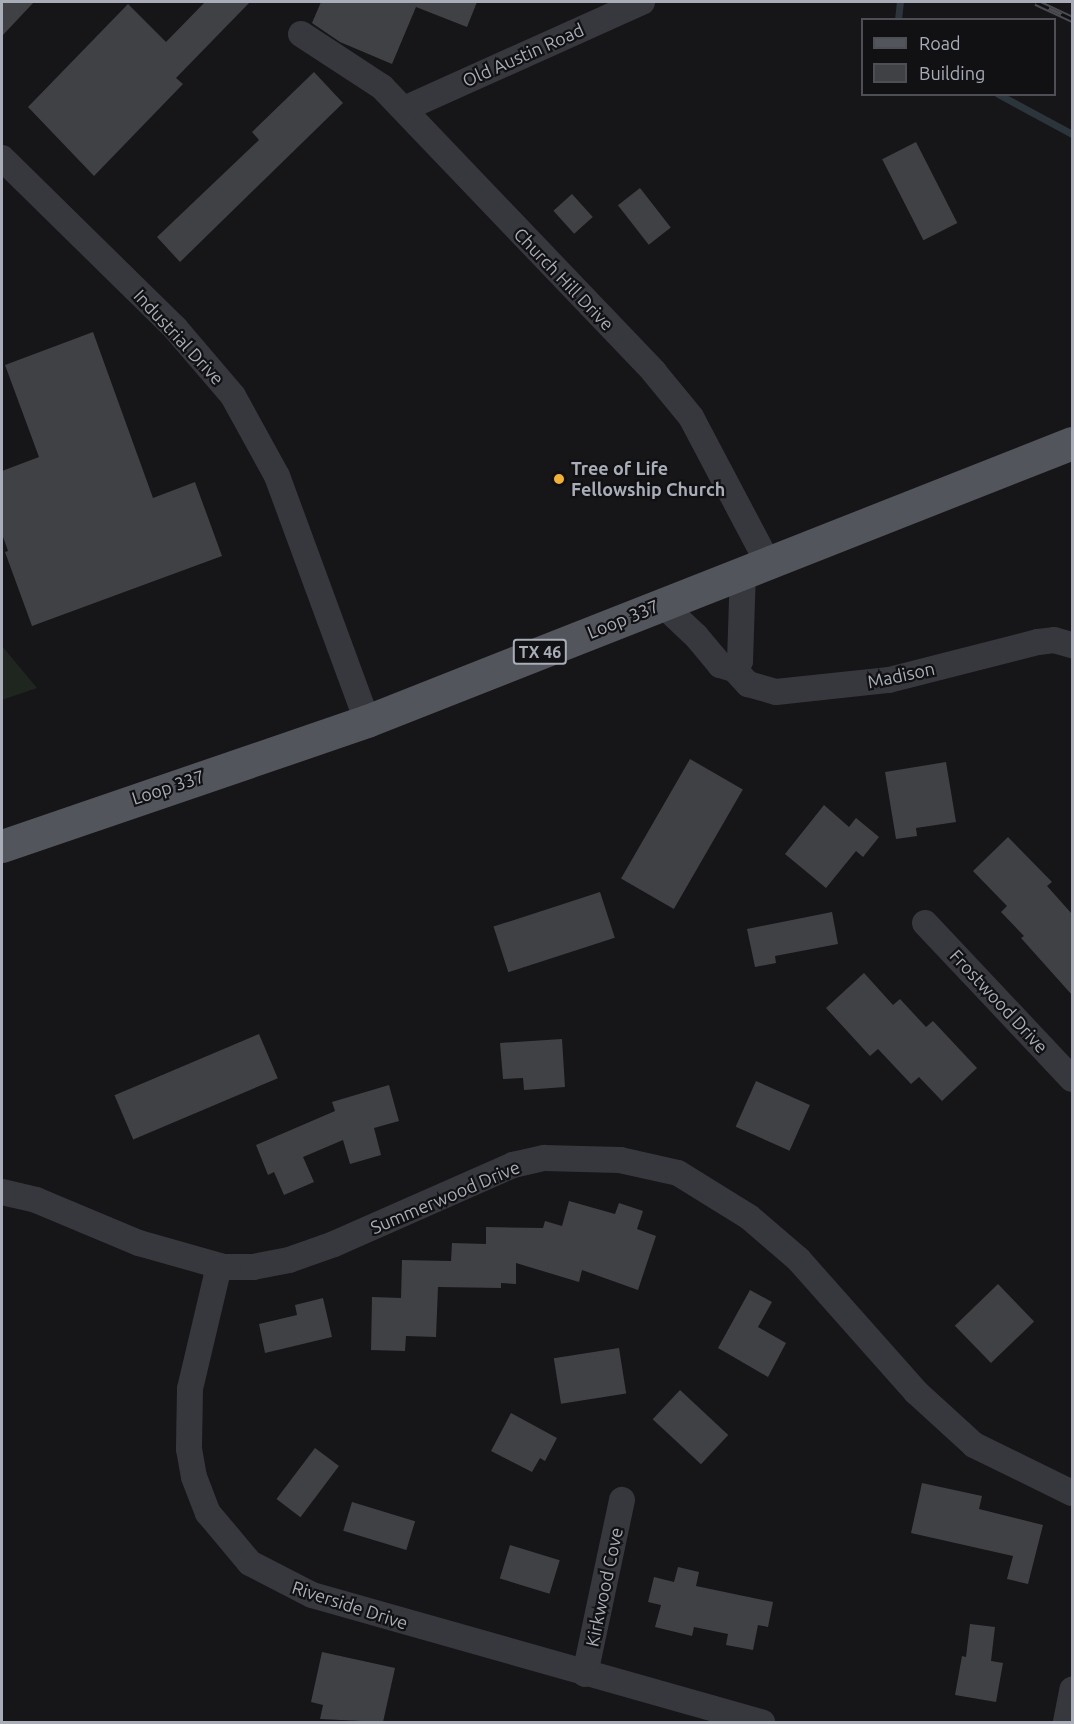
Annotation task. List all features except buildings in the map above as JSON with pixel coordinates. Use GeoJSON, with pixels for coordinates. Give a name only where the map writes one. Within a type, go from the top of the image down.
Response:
{"type":"FeatureCollection","features":[{"type":"Feature","properties":{"kind":"main road","name":"Loop 337"},"geometry":{"type":"LineString","coordinates":[[2,846],[367,721],[660,603],[1072,442]]}},
{"type":"Feature","properties":{"kind":"street","name":"Old Austin Road"},"geometry":{"type":"LineString","coordinates":[[404,109],[642,2]]}},
{"type":"Feature","properties":{"kind":"street","name":"Church Hill Drive"},"geometry":{"type":"LineString","coordinates":[[301,34],[382,87],[654,372],[691,417],[714,457],[755,567]]}},
{"type":"Feature","properties":{"kind":"street","name":"Industrial Drive"},"geometry":{"type":"LineString","coordinates":[[2,158],[175,328],[232,396],[277,476],[367,721]]}},
{"type":"Feature","properties":{"kind":"street"},"geometry":{"type":"LineString","coordinates":[[734,669],[740,661],[755,567]]}},
{"type":"Feature","properties":{"kind":"street","name":"Madison"},"geometry":{"type":"LineString","coordinates":[[660,603],[696,636],[720,664],[734,669],[760,690],[796,692],[890,680],[1038,642],[1054,640],[1072,645]]}},
{"type":"Feature","properties":{"kind":"street","name":"Frostwood Drive"},"geometry":{"type":"LineString","coordinates":[[925,923],[1072,1079]]}},
{"type":"Feature","properties":{"kind":"street","name":"Summerwood Drive"},"geometry":{"type":"LineString","coordinates":[[2,1192],[36,1200],[139,1243],[219,1266],[253,1267],[289,1260],[513,1165],[544,1158],[620,1160],[655,1166],[702,1185],[798,1259],[916,1392],[974,1445],[1072,1493]]}},
{"type":"Feature","properties":{"kind":"street","name":"Riverside Drive"},"geometry":{"type":"LineString","coordinates":[[219,1266],[190,1389],[188,1422],[194,1477],[208,1513],[224,1535],[250,1563],[312,1595],[585,1674],[762,1722]]}},
{"type":"Feature","properties":{"kind":"street","name":"Kirkwood Cove"},"geometry":{"type":"LineString","coordinates":[[585,1674],[622,1500]]}},
{"type":"Feature","properties":{"kind":"street"},"geometry":{"type":"LineString","coordinates":[[1066,1722],[1072,1690]]}},
{"type":"Feature","properties":{"kind":"shaded area"},"geometry":{"type":"Polygon","coordinates":[[[2,646],[37,688],[2,700],[2,646]]]}},
{"type":"Feature","properties":{"kind":"waterway"},"geometry":{"type":"LineString","coordinates":[[898,18],[900,2]]}},
{"type":"Feature","properties":{"kind":"waterway"},"geometry":{"type":"LineString","coordinates":[[1002,96],[1072,134]]}},
{"type":"Feature","properties":{"kind":"railway"},"geometry":{"type":"LineString","coordinates":[[1036,2],[1072,19]]}},
{"type":"Feature","properties":{"kind":"place","name":"Tree of Life Fellowship Church"},"geometry":{"type":"Point","coordinates":[559,479]}}]}
